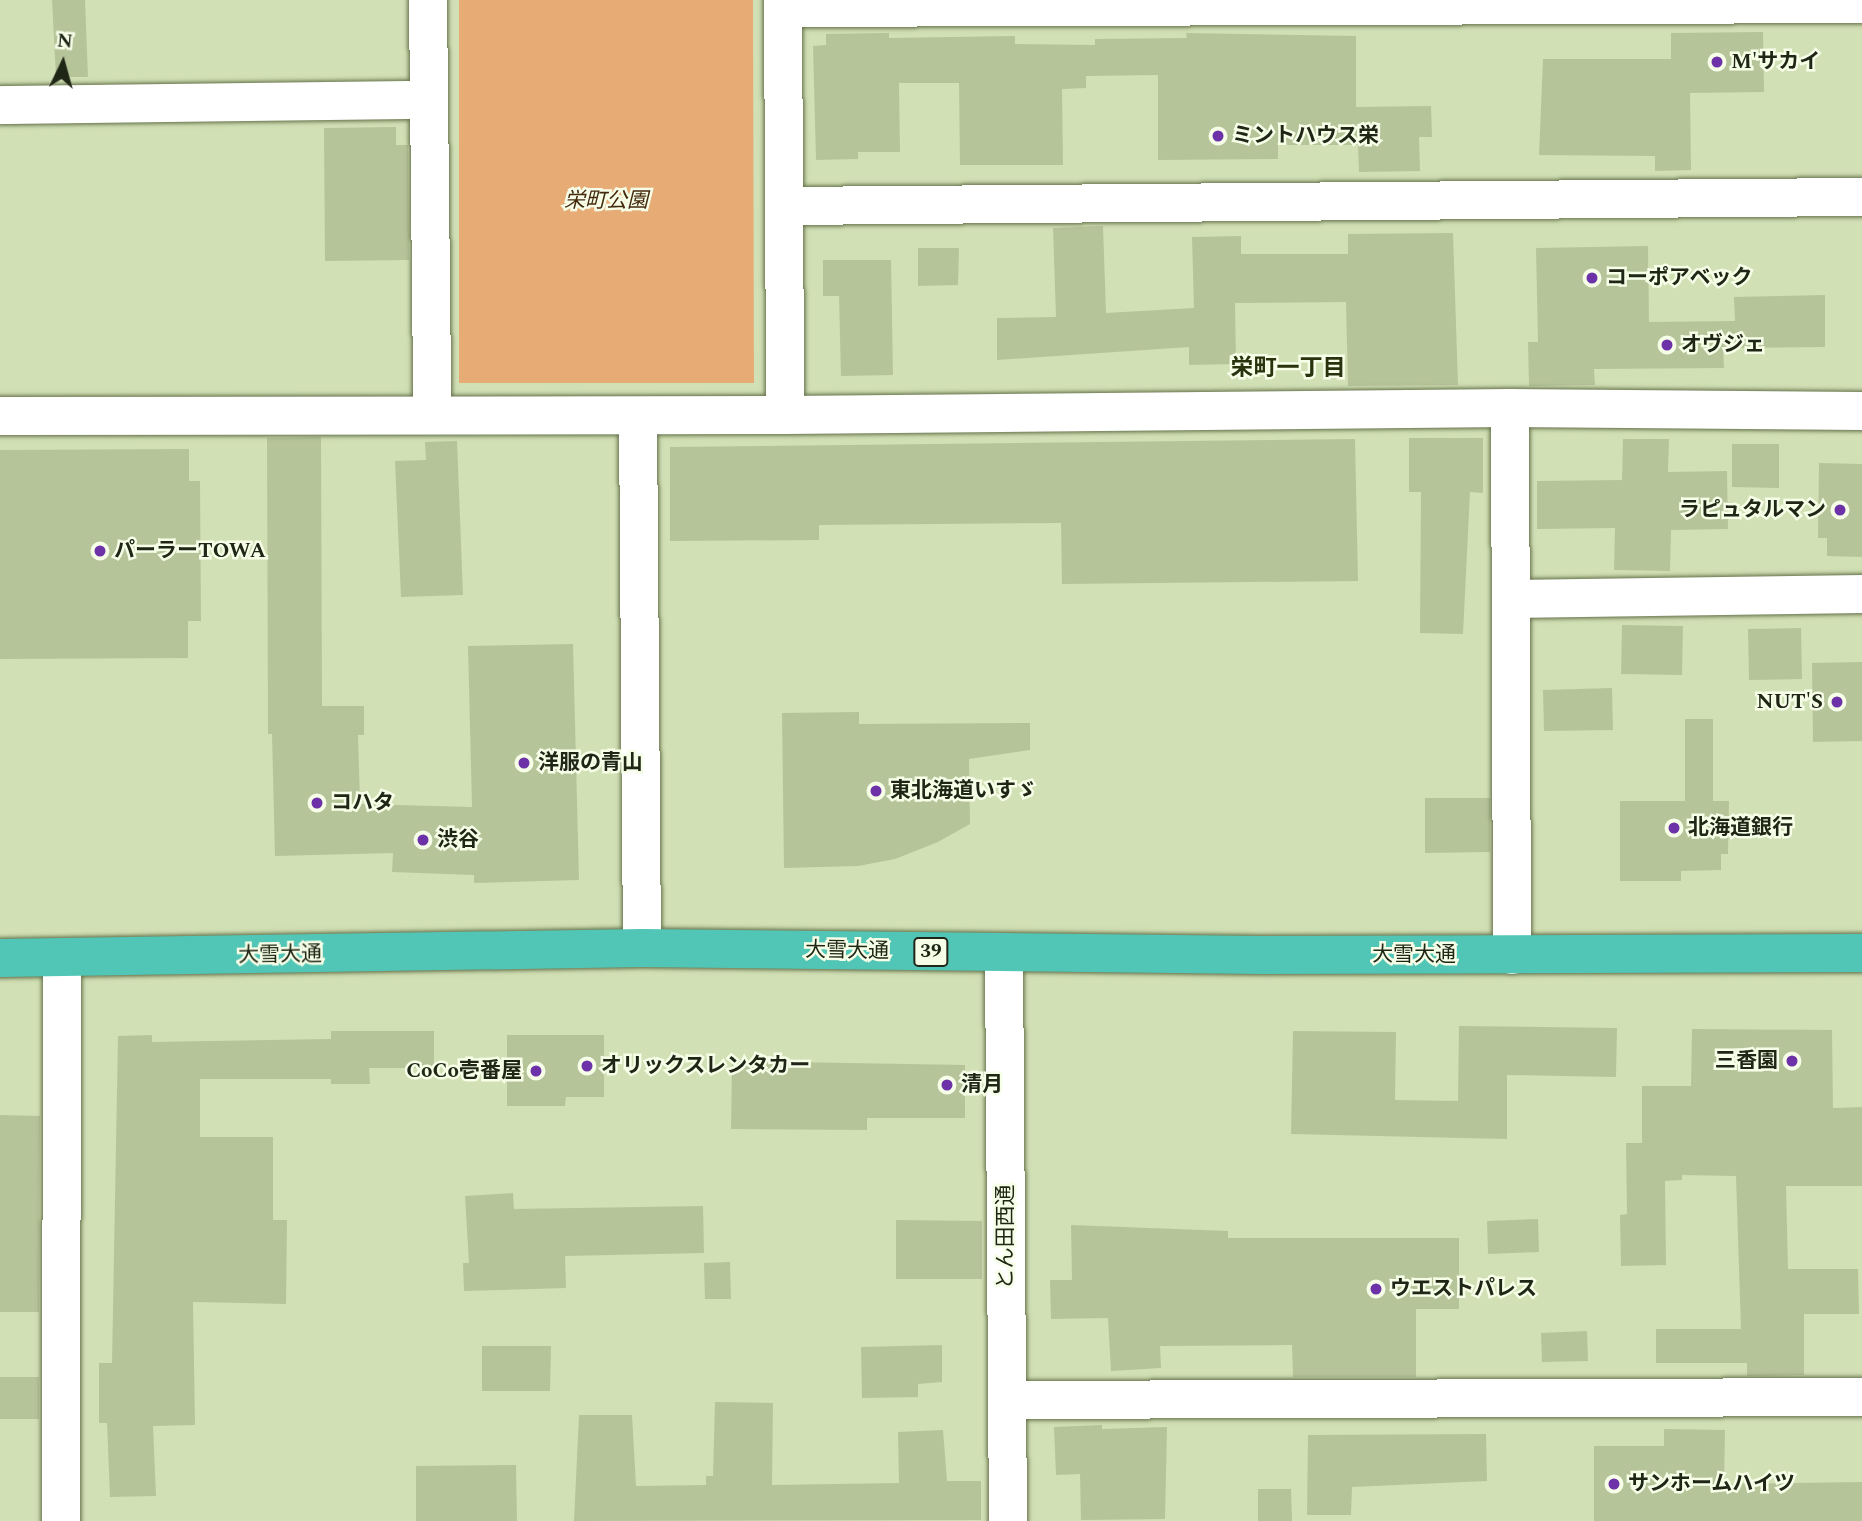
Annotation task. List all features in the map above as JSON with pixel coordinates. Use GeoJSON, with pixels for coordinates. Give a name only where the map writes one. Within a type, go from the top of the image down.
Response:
{"type":"FeatureCollection","features":[{"type":"Feature","properties":{"kind":"highway","name":"大雪大通"},"geometry":{"type":"LineString","coordinates":[[0,958],[642,948],[1004,954],[1512,956],[1862,953]]}},
{"type":"Feature","properties":{"kind":"street"},"geometry":{"type":"LineString","coordinates":[[429,0],[432,414]]}},
{"type":"Feature","properties":{"kind":"street"},"geometry":{"type":"LineString","coordinates":[[785,415],[783,4],[1862,4]]}},
{"type":"Feature","properties":{"kind":"street"},"geometry":{"type":"LineString","coordinates":[[0,105],[429,100]]}},
{"type":"Feature","properties":{"kind":"street"},"geometry":{"type":"LineString","coordinates":[[784,206],[1862,197]]}},
{"type":"Feature","properties":{"kind":"street"},"geometry":{"type":"LineString","coordinates":[[0,416],[638,416],[1510,408],[1862,411]]}},
{"type":"Feature","properties":{"kind":"street"},"geometry":{"type":"LineString","coordinates":[[1510,408],[1513,599],[1512,956]]}},
{"type":"Feature","properties":{"kind":"street"},"geometry":{"type":"LineString","coordinates":[[638,416],[642,948]]}},
{"type":"Feature","properties":{"kind":"street"},"geometry":{"type":"LineString","coordinates":[[1513,599],[1862,594]]}},
{"type":"Feature","properties":{"kind":"street","name":"とん田西通"},"geometry":{"type":"LineString","coordinates":[[1004,954],[1008,1521]]}},
{"type":"Feature","properties":{"kind":"street"},"geometry":{"type":"LineString","coordinates":[[61,1521],[62,958]]}},
{"type":"Feature","properties":{"kind":"street"},"geometry":{"type":"LineString","coordinates":[[1007,1400],[1862,1397]]}},
{"type":"Feature","properties":{"kind":"green space","name":"栄町公園"},"geometry":{"type":"Polygon","coordinates":[[[459,0],[753,0],[754,383],[459,383],[459,0]]]}},
{"type":"Feature","properties":{"kind":"building"},"geometry":{"type":"Polygon","coordinates":[[[52,0],[85,0],[88,77],[56,77],[52,0]]]}},
{"type":"Feature","properties":{"kind":"building"},"geometry":{"type":"Polygon","coordinates":[[[1763,32],[1764,92],[1690,93],[1691,170],[1655,171],[1655,156],[1539,155],[1543,59],[1671,59],[1671,33],[1763,32]]]}},
{"type":"Feature","properties":{"kind":"building"},"geometry":{"type":"Polygon","coordinates":[[[889,33],[889,38],[1015,36],[1015,44],[1095,45],[1095,39],[1187,38],[1186,33],[1356,36],[1356,107],[1431,106],[1432,137],[1419,137],[1420,171],[1359,172],[1358,145],[1278,145],[1278,159],[1158,160],[1158,75],[1086,76],[1086,88],[1062,89],[1063,165],[960,165],[959,83],[899,83],[900,152],[858,152],[858,159],[816,160],[813,46],[826,45],[826,34],[889,33]]]}},
{"type":"Feature","properties":{"kind":"building"},"geometry":{"type":"Polygon","coordinates":[[[396,127],[396,145],[408,145],[409,260],[325,261],[324,128],[396,127]]]}},
{"type":"Feature","properties":{"kind":"building"},"geometry":{"type":"Polygon","coordinates":[[[1103,226],[1106,313],[1194,308],[1192,237],[1241,236],[1241,254],[1348,254],[1348,234],[1453,233],[1458,385],[1348,386],[1346,302],[1235,303],[1236,364],[1189,365],[1189,347],[997,360],[997,318],[1056,317],[1053,228],[1103,226]]]}},
{"type":"Feature","properties":{"kind":"building"},"geometry":{"type":"Polygon","coordinates":[[[1648,246],[1649,322],[1735,321],[1734,297],[1825,295],[1825,347],[1723,348],[1724,368],[1594,369],[1595,385],[1529,386],[1528,342],[1538,342],[1536,248],[1648,246]]]}},
{"type":"Feature","properties":{"kind":"building"},"geometry":{"type":"Polygon","coordinates":[[[918,248],[959,248],[958,285],[918,286],[918,248]]]}},
{"type":"Feature","properties":{"kind":"building"},"geometry":{"type":"Polygon","coordinates":[[[823,260],[891,260],[893,375],[841,376],[839,296],[823,296],[823,260]]]}},
{"type":"Feature","properties":{"kind":"building"},"geometry":{"type":"Polygon","coordinates":[[[321,437],[322,706],[364,706],[364,735],[358,735],[360,804],[472,807],[468,646],[573,644],[579,880],[474,883],[474,875],[392,872],[393,853],[275,856],[272,734],[268,734],[267,438],[321,437]]]}},
{"type":"Feature","properties":{"kind":"building"},"geometry":{"type":"Polygon","coordinates":[[[1409,438],[1483,438],[1483,493],[1470,492],[1463,634],[1420,633],[1421,492],[1409,492],[1409,438]]]}},
{"type":"Feature","properties":{"kind":"building"},"geometry":{"type":"Polygon","coordinates":[[[1355,439],[1358,581],[1062,584],[1061,523],[819,525],[819,540],[670,541],[670,447],[1355,439]]]}},
{"type":"Feature","properties":{"kind":"building"},"geometry":{"type":"Polygon","coordinates":[[[1623,439],[1669,439],[1668,472],[1727,471],[1728,529],[1671,530],[1670,571],[1614,570],[1615,528],[1537,529],[1537,481],[1622,480],[1623,439]]]}},
{"type":"Feature","properties":{"kind":"building"},"geometry":{"type":"Polygon","coordinates":[[[457,441],[463,595],[401,597],[395,461],[426,460],[425,442],[457,441]]]}},
{"type":"Feature","properties":{"kind":"building"},"geometry":{"type":"Polygon","coordinates":[[[1732,444],[1779,444],[1779,488],[1732,487],[1732,444]]]}},
{"type":"Feature","properties":{"kind":"building","name":"パーラーTOWA"},"geometry":{"type":"Polygon","coordinates":[[[189,449],[189,481],[200,481],[201,621],[188,621],[188,658],[0,659],[0,450],[189,449]]]}},
{"type":"Feature","properties":{"kind":"building","name":"ラピュタルマン"},"geometry":{"type":"Polygon","coordinates":[[[1819,463],[1862,464],[1862,557],[1827,556],[1827,538],[1818,538],[1819,463]]]}},
{"type":"Feature","properties":{"kind":"building"},"geometry":{"type":"Polygon","coordinates":[[[1622,625],[1683,626],[1682,675],[1621,674],[1622,625]]]}},
{"type":"Feature","properties":{"kind":"building"},"geometry":{"type":"Polygon","coordinates":[[[1801,628],[1802,679],[1749,680],[1748,629],[1801,628]]]}},
{"type":"Feature","properties":{"kind":"building","name":"NUT'S"},"geometry":{"type":"Polygon","coordinates":[[[1862,662],[1862,741],[1813,742],[1812,663],[1862,662]]]}},
{"type":"Feature","properties":{"kind":"building"},"geometry":{"type":"Polygon","coordinates":[[[1612,688],[1613,730],[1544,731],[1543,690],[1612,688]]]}},
{"type":"Feature","properties":{"kind":"building","name":"東北海道いすゞ"},"geometry":{"type":"Polygon","coordinates":[[[859,712],[859,724],[1030,723],[1030,750],[969,759],[970,824],[938,842],[895,859],[858,866],[784,868],[782,713],[859,712]]]}},
{"type":"Feature","properties":{"kind":"building","name":"北海道銀行"},"geometry":{"type":"Polygon","coordinates":[[[1685,719],[1713,719],[1713,801],[1729,801],[1728,854],[1721,854],[1721,870],[1681,871],[1681,881],[1620,881],[1620,801],[1685,801],[1685,719]]]}},
{"type":"Feature","properties":{"kind":"building"},"geometry":{"type":"Polygon","coordinates":[[[1425,798],[1490,798],[1490,852],[1425,853],[1425,798]]]}},
{"type":"Feature","properties":{"kind":"building"},"geometry":{"type":"Polygon","coordinates":[[[1459,1026],[1617,1028],[1616,1077],[1507,1075],[1507,1139],[1291,1134],[1293,1031],[1396,1032],[1395,1100],[1458,1101],[1459,1026]]]}},
{"type":"Feature","properties":{"kind":"building"},"geometry":{"type":"Polygon","coordinates":[[[1692,1029],[1832,1030],[1833,1108],[1862,1107],[1862,1186],[1786,1186],[1788,1269],[1858,1269],[1859,1314],[1804,1314],[1804,1375],[1747,1376],[1747,1363],[1656,1363],[1656,1329],[1741,1329],[1736,1176],[1682,1175],[1682,1180],[1665,1181],[1666,1265],[1621,1266],[1620,1215],[1627,1214],[1626,1143],[1642,1143],[1642,1086],[1691,1086],[1692,1029]]]}},
{"type":"Feature","properties":{"kind":"building"},"geometry":{"type":"Polygon","coordinates":[[[331,1031],[434,1031],[434,1068],[369,1068],[370,1084],[331,1084],[331,1079],[200,1079],[200,1137],[273,1137],[273,1220],[287,1220],[286,1304],[193,1302],[195,1425],[153,1426],[156,1496],[110,1497],[107,1423],[99,1423],[99,1363],[112,1363],[118,1036],[152,1035],[152,1042],[331,1039],[331,1031]]]}},
{"type":"Feature","properties":{"kind":"building","name":"CoCo壱番屋"},"geometry":{"type":"Polygon","coordinates":[[[507,1035],[604,1035],[604,1097],[566,1097],[565,1106],[507,1106],[507,1035]]]}},
{"type":"Feature","properties":{"kind":"building"},"geometry":{"type":"Polygon","coordinates":[[[732,1061],[965,1065],[965,1118],[867,1118],[867,1130],[731,1129],[732,1061]]]}},
{"type":"Feature","properties":{"kind":"building"},"geometry":{"type":"Polygon","coordinates":[[[0,1115],[40,1116],[39,1312],[0,1312],[0,1115]]]}},
{"type":"Feature","properties":{"kind":"building"},"geometry":{"type":"Polygon","coordinates":[[[513,1193],[514,1209],[703,1206],[704,1253],[565,1256],[566,1288],[464,1291],[463,1263],[469,1263],[465,1196],[513,1193]]]}},
{"type":"Feature","properties":{"kind":"building"},"geometry":{"type":"Polygon","coordinates":[[[1538,1219],[1539,1252],[1488,1254],[1487,1221],[1538,1219]]]}},
{"type":"Feature","properties":{"kind":"building"},"geometry":{"type":"Polygon","coordinates":[[[896,1220],[982,1221],[982,1279],[896,1279],[896,1220]]]}},
{"type":"Feature","properties":{"kind":"building"},"geometry":{"type":"Polygon","coordinates":[[[1071,1225],[1228,1231],[1228,1238],[1459,1238],[1459,1309],[1416,1309],[1416,1377],[1293,1377],[1292,1345],[1160,1346],[1161,1368],[1111,1371],[1108,1318],[1051,1319],[1050,1280],[1072,1280],[1071,1225]]]}},
{"type":"Feature","properties":{"kind":"building"},"geometry":{"type":"Polygon","coordinates":[[[730,1262],[731,1299],[705,1299],[704,1263],[730,1262]]]}},
{"type":"Feature","properties":{"kind":"building"},"geometry":{"type":"Polygon","coordinates":[[[1587,1331],[1588,1361],[1542,1362],[1541,1333],[1587,1331]]]}},
{"type":"Feature","properties":{"kind":"building"},"geometry":{"type":"Polygon","coordinates":[[[942,1345],[942,1382],[918,1384],[918,1397],[862,1398],[861,1347],[942,1345]]]}},
{"type":"Feature","properties":{"kind":"building"},"geometry":{"type":"Polygon","coordinates":[[[482,1346],[551,1346],[550,1391],[482,1391],[482,1346]]]}},
{"type":"Feature","properties":{"kind":"building"},"geometry":{"type":"Polygon","coordinates":[[[0,1377],[39,1377],[39,1419],[0,1419],[0,1377]]]}},
{"type":"Feature","properties":{"kind":"building"},"geometry":{"type":"Polygon","coordinates":[[[715,1402],[773,1403],[772,1485],[899,1483],[898,1432],[943,1430],[947,1481],[981,1481],[981,1520],[574,1521],[579,1415],[632,1415],[636,1486],[706,1485],[706,1476],[713,1476],[715,1402]]]}},
{"type":"Feature","properties":{"kind":"building"},"geometry":{"type":"Polygon","coordinates":[[[1102,1425],[1102,1429],[1167,1427],[1165,1519],[1081,1520],[1080,1474],[1056,1475],[1054,1427],[1102,1425]]]}},
{"type":"Feature","properties":{"kind":"building"},"geometry":{"type":"Polygon","coordinates":[[[1664,1429],[1725,1430],[1724,1484],[1862,1482],[1862,1521],[1594,1521],[1594,1446],[1664,1446],[1664,1429]]]}},
{"type":"Feature","properties":{"kind":"building"},"geometry":{"type":"Polygon","coordinates":[[[1486,1434],[1487,1481],[1352,1487],[1351,1515],[1307,1515],[1308,1435],[1486,1434]]]}},
{"type":"Feature","properties":{"kind":"building"},"geometry":{"type":"Polygon","coordinates":[[[516,1465],[517,1521],[416,1521],[416,1466],[516,1465]]]}},
{"type":"Feature","properties":{"kind":"building"},"geometry":{"type":"Polygon","coordinates":[[[1258,1489],[1291,1489],[1292,1521],[1258,1521],[1258,1489]]]}},
{"type":"Feature","properties":{"kind":"place","name":"M'サカイ"},"geometry":{"type":"Point","coordinates":[1717,62]}},
{"type":"Feature","properties":{"kind":"place","name":"ミントハウス栄"},"geometry":{"type":"Point","coordinates":[1218,136]}},
{"type":"Feature","properties":{"kind":"place","name":"コーポアベック"},"geometry":{"type":"Point","coordinates":[1592,278]}},
{"type":"Feature","properties":{"kind":"place","name":"オヴジェ"},"geometry":{"type":"Point","coordinates":[1667,345]}},
{"type":"Feature","properties":{"kind":"place","name":"ラピュタルマン"},"geometry":{"type":"Point","coordinates":[1840,510]}},
{"type":"Feature","properties":{"kind":"place","name":"パーラーTOWA"},"geometry":{"type":"Point","coordinates":[100,551]}},
{"type":"Feature","properties":{"kind":"place","name":"NUT'S"},"geometry":{"type":"Point","coordinates":[1837,702]}},
{"type":"Feature","properties":{"kind":"place","name":"洋服の青山"},"geometry":{"type":"Point","coordinates":[524,763]}},
{"type":"Feature","properties":{"kind":"place","name":"東北海道いすゞ"},"geometry":{"type":"Point","coordinates":[876,791]}},
{"type":"Feature","properties":{"kind":"place","name":"コハタ"},"geometry":{"type":"Point","coordinates":[317,803]}},
{"type":"Feature","properties":{"kind":"place","name":"北海道銀行"},"geometry":{"type":"Point","coordinates":[1674,828]}},
{"type":"Feature","properties":{"kind":"place","name":"渋谷"},"geometry":{"type":"Point","coordinates":[423,840]}},
{"type":"Feature","properties":{"kind":"place","name":"三香園"},"geometry":{"type":"Point","coordinates":[1792,1061]}},
{"type":"Feature","properties":{"kind":"place","name":"オリックスレンタカー"},"geometry":{"type":"Point","coordinates":[587,1066]}},
{"type":"Feature","properties":{"kind":"place","name":"CoCo壱番屋"},"geometry":{"type":"Point","coordinates":[536,1071]}},
{"type":"Feature","properties":{"kind":"place","name":"清月"},"geometry":{"type":"Point","coordinates":[947,1085]}},
{"type":"Feature","properties":{"kind":"place","name":"ウエストパレス"},"geometry":{"type":"Point","coordinates":[1376,1289]}},
{"type":"Feature","properties":{"kind":"place","name":"サンホームハイツ"},"geometry":{"type":"Point","coordinates":[1614,1484]}},
{"type":"Feature","properties":{"kind":"district","name":"栄町一丁目"},"geometry":{"type":"Point","coordinates":[1288,369]}}]}
